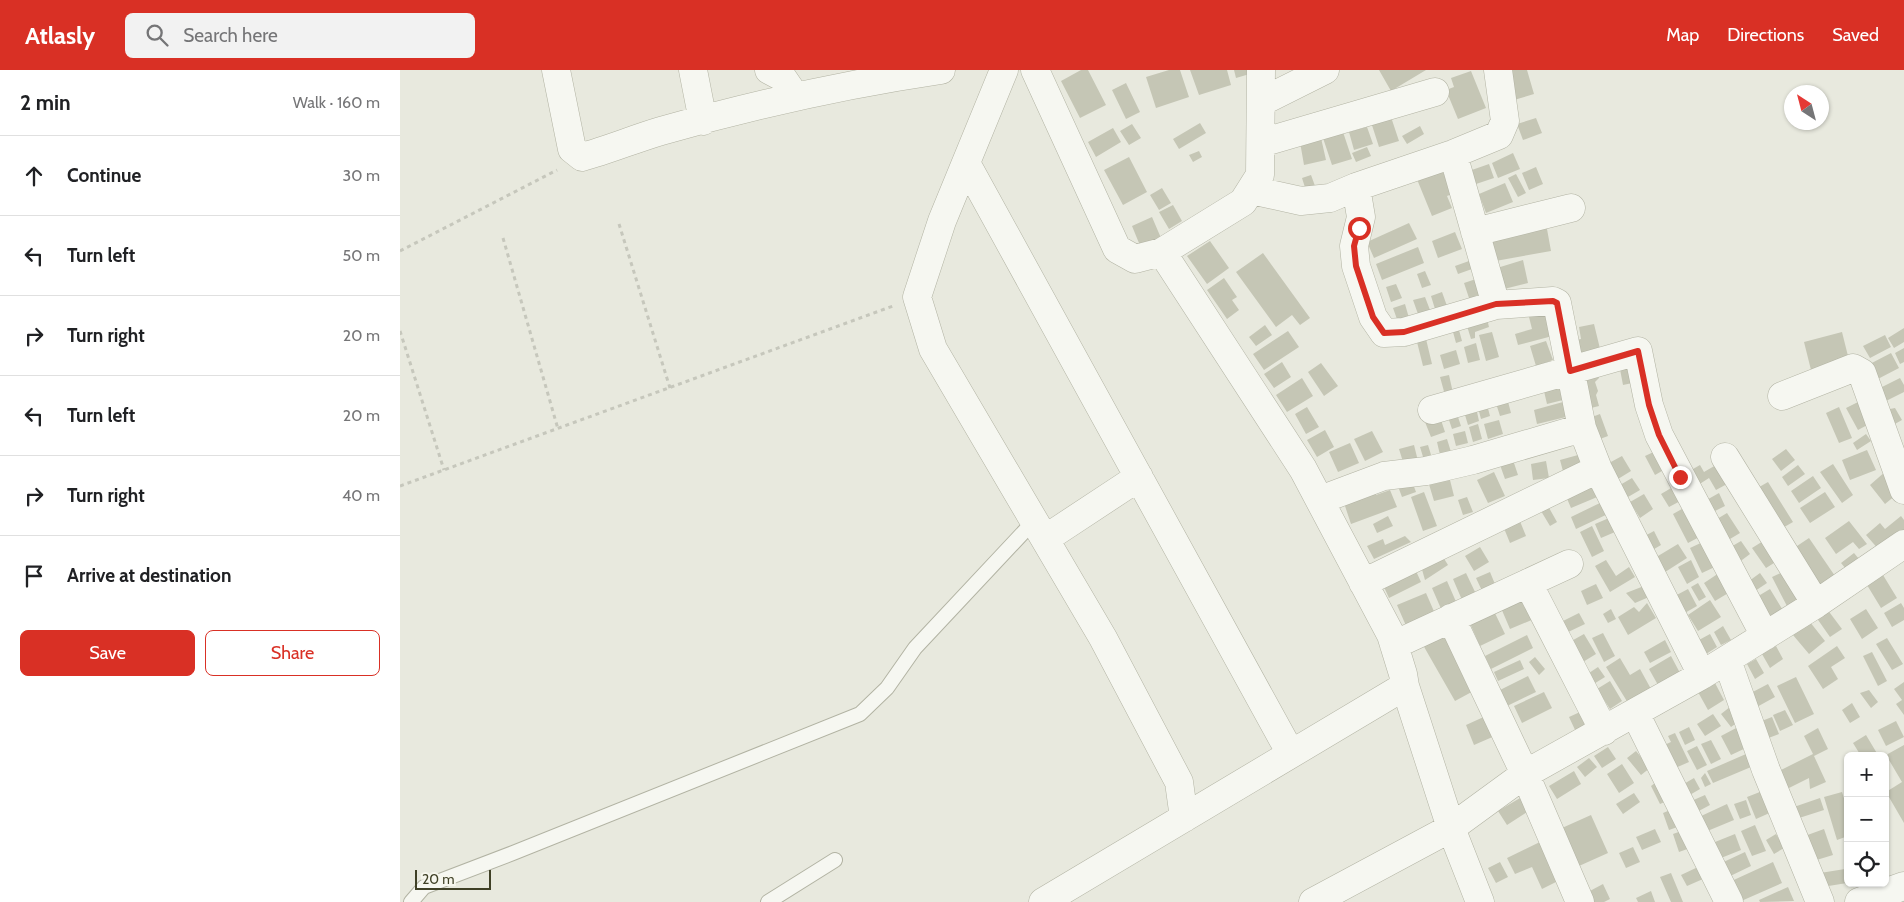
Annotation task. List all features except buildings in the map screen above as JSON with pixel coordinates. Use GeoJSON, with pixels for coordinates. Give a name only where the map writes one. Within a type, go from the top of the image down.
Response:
{"type":"FeatureCollection","features":[{"type":"Feature","properties":{"kind":"street"},"geometry":{"type":"LineString","coordinates":[[556,70],[572,149],[582,157],[661,131],[795,96],[832,79],[878,80],[941,70]]}},
{"type":"Feature","properties":{"kind":"street"},"geometry":{"type":"LineString","coordinates":[[693,70],[702,121]]}},
{"type":"Feature","properties":{"kind":"street"},"geometry":{"type":"LineString","coordinates":[[770,70],[782,77],[795,96]]}},
{"type":"Feature","properties":{"kind":"street"},"geometry":{"type":"LineString","coordinates":[[1004,70],[942,221],[917,298],[933,349],[1103,638],[1179,782],[1184,818]]}},
{"type":"Feature","properties":{"kind":"street"},"geometry":{"type":"LineString","coordinates":[[1035,70],[1116,249],[1135,258],[1162,252],[1243,202],[1251,190],[1260,175],[1262,102],[1260,70]]}},
{"type":"Feature","properties":{"kind":"street"},"geometry":{"type":"LineString","coordinates":[[1262,102],[1325,70]]}},
{"type":"Feature","properties":{"kind":"street"},"geometry":{"type":"LineString","coordinates":[[1251,190],[1301,201],[1330,198],[1356,186],[1452,154],[1499,135],[1506,121],[1498,70]]}},
{"type":"Feature","properties":{"kind":"street"},"geometry":{"type":"LineString","coordinates":[[1261,143],[1435,92]]}},
{"type":"Feature","properties":{"kind":"street"},"geometry":{"type":"LineString","coordinates":[[1452,154],[1496,304]]}},
{"type":"Feature","properties":{"kind":"street"},"geometry":{"type":"LineString","coordinates":[[966,163],[1291,754]]}},
{"type":"Feature","properties":{"kind":"street"},"geometry":{"type":"LineString","coordinates":[[1356,186],[1361,216],[1354,246],[1356,266],[1373,317],[1384,333],[1404,332],[1496,304],[1553,301],[1557,303],[1582,428],[1598,470],[1702,675]]}},
{"type":"Feature","properties":{"kind":"street"},"geometry":{"type":"LineString","coordinates":[[1475,232],[1571,208]]}},
{"type":"Feature","properties":{"kind":"street"},"geometry":{"type":"LineString","coordinates":[[1162,252],[1304,469],[1391,635],[1405,686],[1451,828],[1480,902]]}},
{"type":"Feature","properties":{"kind":"street"},"geometry":{"type":"LineString","coordinates":[[1432,410],[1638,351],[1649,405],[1659,435],[1765,636]]}},
{"type":"Feature","properties":{"kind":"street"},"geometry":{"type":"LineString","coordinates":[[1782,396],[1853,368],[1862,373],[1904,490]]}},
{"type":"Feature","properties":{"kind":"street"},"geometry":{"type":"LineString","coordinates":[[1320,500],[1384,476],[1426,471],[1473,460],[1582,428]]}},
{"type":"Feature","properties":{"kind":"street"},"geometry":{"type":"LineString","coordinates":[[1725,457],[1816,604]]}},
{"type":"Feature","properties":{"kind":"street"},"geometry":{"type":"LineString","coordinates":[[1364,583],[1598,470]]}},
{"type":"Feature","properties":{"kind":"street"},"geometry":{"type":"LineString","coordinates":[[1040,530],[1138,477]]}},
{"type":"Feature","properties":{"kind":"street"},"geometry":{"type":"LineString","coordinates":[[1313,902],[1451,828],[1525,774],[1727,660],[1816,604],[1904,544]]}},
{"type":"Feature","properties":{"kind":"street"},"geometry":{"type":"LineString","coordinates":[[1394,645],[1569,564]]}},
{"type":"Feature","properties":{"kind":"street"},"geometry":{"type":"LineString","coordinates":[[1528,583],[1604,730]]}},
{"type":"Feature","properties":{"kind":"street"},"geometry":{"type":"LineString","coordinates":[[1451,618],[1525,774],[1580,902]]}},
{"type":"Feature","properties":{"kind":"street"},"geometry":{"type":"LineString","coordinates":[[1727,660],[1766,770],[1820,902]]}},
{"type":"Feature","properties":{"kind":"street"},"geometry":{"type":"LineString","coordinates":[[1043,902],[1405,686]]}},
{"type":"Feature","properties":{"kind":"street"},"geometry":{"type":"LineString","coordinates":[[1635,713],[1729,902]]}},
{"type":"Feature","properties":{"kind":"street"},"geometry":{"type":"LineString","coordinates":[[1860,902],[1895,893]]}},
{"type":"Feature","properties":{"kind":"lane"},"geometry":{"type":"LineString","coordinates":[[411,902],[424,887],[514,853],[860,714],[887,688],[915,648],[1040,530]]}},
{"type":"Feature","properties":{"kind":"lane"},"geometry":{"type":"LineString","coordinates":[[768,902],[835,860]]}},
{"type":"Feature","properties":{"kind":"path"},"geometry":{"type":"LineString","coordinates":[[400,251],[582,157]]}},
{"type":"Feature","properties":{"kind":"path"},"geometry":{"type":"LineString","coordinates":[[619,224],[670,388]]}},
{"type":"Feature","properties":{"kind":"path"},"geometry":{"type":"LineString","coordinates":[[503,238],[558,429]]}},
{"type":"Feature","properties":{"kind":"path"},"geometry":{"type":"LineString","coordinates":[[400,486],[917,298]]}},
{"type":"Feature","properties":{"kind":"path"},"geometry":{"type":"LineString","coordinates":[[400,331],[444,470]]}},
{"type":"Feature","properties":{"kind":"route"},"geometry":{"type":"LineString","coordinates":[[1359,228],[1354,246],[1356,266],[1373,317],[1384,333],[1404,332],[1496,304],[1553,301],[1557,303],[1562,323],[1566,357],[1570,371],[1638,351],[1649,405],[1659,435],[1680,477]]}}]}
